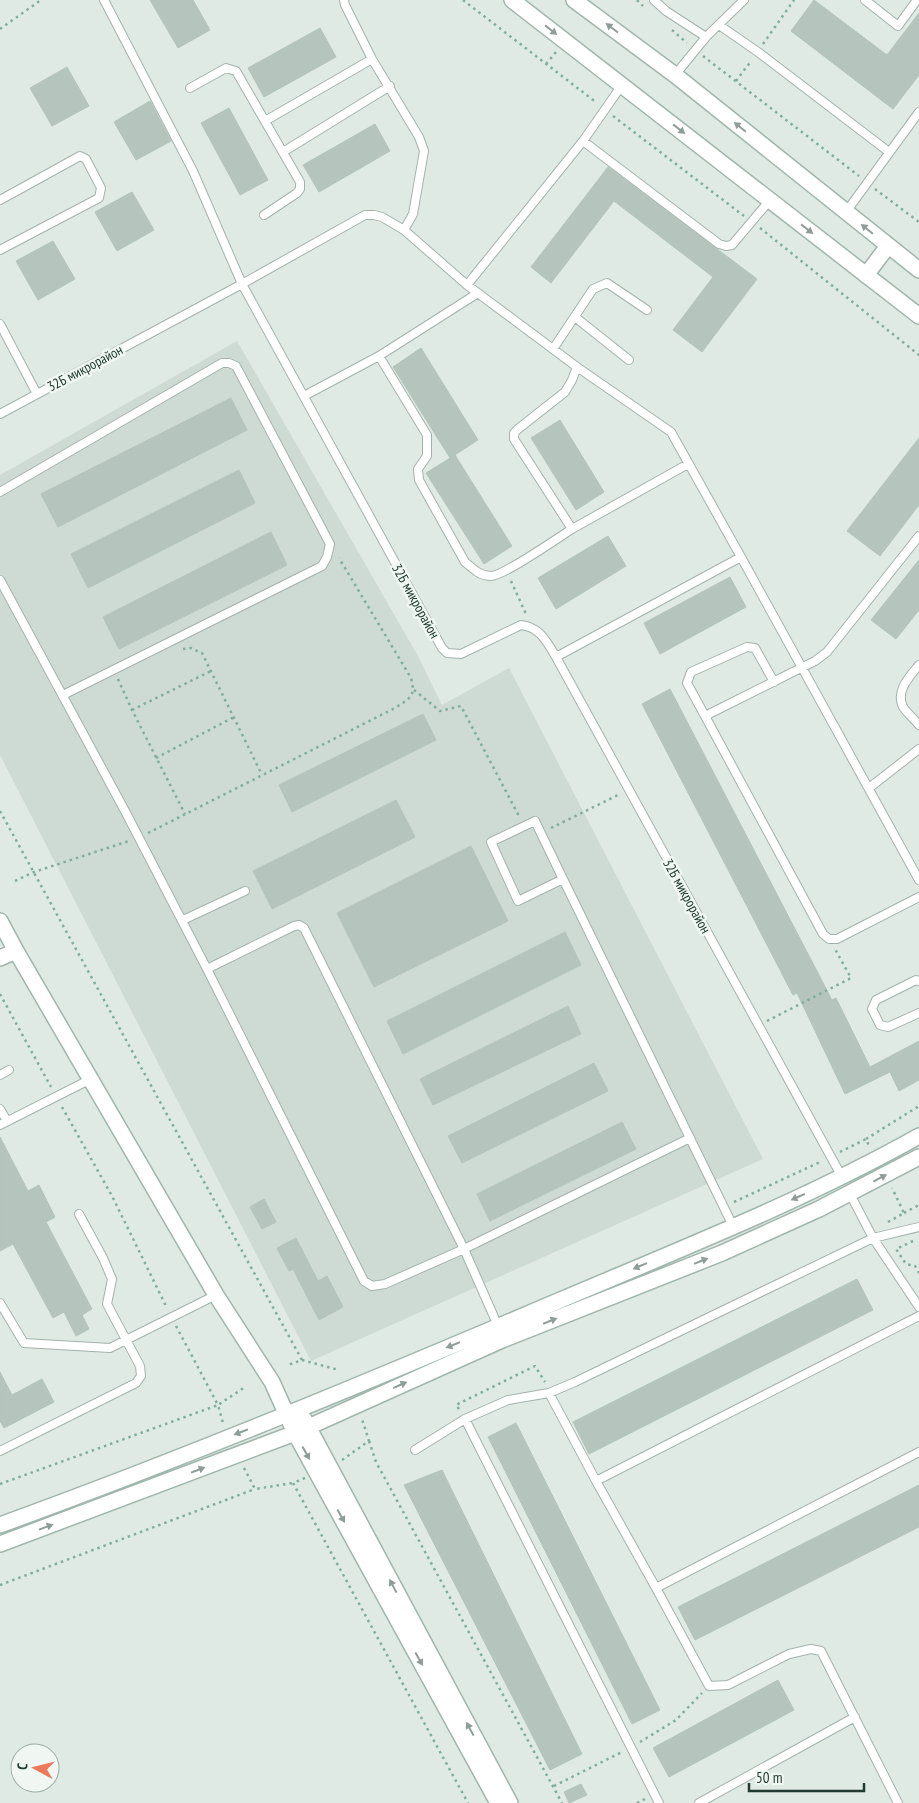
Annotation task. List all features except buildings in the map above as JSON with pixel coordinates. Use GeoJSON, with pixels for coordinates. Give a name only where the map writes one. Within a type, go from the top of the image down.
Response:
{"type":"FeatureCollection","features":[{"type":"Feature","properties":{"kind":"main road"},"geometry":{"type":"LineString","coordinates":[[512,0],[919,316]]}},
{"type":"Feature","properties":{"kind":"main road"},"geometry":{"type":"LineString","coordinates":[[574,0],[675,75],[919,270]]}},
{"type":"Feature","properties":{"kind":"main road"},"geometry":{"type":"LineString","coordinates":[[866,275],[888,246]]}},
{"type":"Feature","properties":{"kind":"main road"},"geometry":{"type":"LineString","coordinates":[[0,921],[90,1080],[216,1294],[292,1412],[510,1803]]}},
{"type":"Feature","properties":{"kind":"main road"},"geometry":{"type":"LineString","coordinates":[[0,958],[16,952]]}},
{"type":"Feature","properties":{"kind":"main road"},"geometry":{"type":"LineString","coordinates":[[0,1526],[92,1492],[292,1412],[498,1326],[733,1226],[842,1177],[919,1136]]}},
{"type":"Feature","properties":{"kind":"main road"},"geometry":{"type":"LineString","coordinates":[[0,1544],[301,1430],[502,1340],[722,1253],[850,1194],[919,1157]]}},
{"type":"Feature","properties":{"kind":"main road"},"geometry":{"type":"LineString","coordinates":[[301,1430],[318,1474],[498,1803]]}},
{"type":"Feature","properties":{"kind":"lane"},"geometry":{"type":"LineString","coordinates":[[104,0],[193,171],[242,284],[365,215],[382,217],[404,230],[478,294],[577,367],[671,432],[919,880]]}},
{"type":"Feature","properties":{"kind":"lane"},"geometry":{"type":"LineString","coordinates":[[344,0],[372,59],[420,137],[424,151],[413,214],[404,230]]}},
{"type":"Feature","properties":{"kind":"lane"},"geometry":{"type":"LineString","coordinates":[[654,0],[666,11],[706,37]]}},
{"type":"Feature","properties":{"kind":"lane"},"geometry":{"type":"LineString","coordinates":[[675,75],[706,37],[744,0]]}},
{"type":"Feature","properties":{"kind":"lane"},"geometry":{"type":"LineString","coordinates":[[865,0],[898,26],[917,0]]}},
{"type":"Feature","properties":{"kind":"lane"},"geometry":{"type":"LineString","coordinates":[[719,25],[758,52],[889,152]]}},
{"type":"Feature","properties":{"kind":"lane"},"geometry":{"type":"LineString","coordinates":[[265,121],[372,59]]}},
{"type":"Feature","properties":{"kind":"lane"},"geometry":{"type":"LineString","coordinates":[[190,88],[226,68],[236,71],[300,182],[300,189],[297,193],[264,215]]}},
{"type":"Feature","properties":{"kind":"lane"},"geometry":{"type":"LineString","coordinates":[[467,285],[583,141],[622,85]]}},
{"type":"Feature","properties":{"kind":"lane"},"geometry":{"type":"LineString","coordinates":[[283,152],[390,86]]}},
{"type":"Feature","properties":{"kind":"lane"},"geometry":{"type":"LineString","coordinates":[[846,212],[919,112]]}},
{"type":"Feature","properties":{"kind":"lane"},"geometry":{"type":"LineString","coordinates":[[583,141],[719,244],[732,245],[770,200]]}},
{"type":"Feature","properties":{"kind":"lane"},"geometry":{"type":"LineString","coordinates":[[0,200],[80,156],[86,159],[101,188],[99,198],[0,250]]}},
{"type":"Feature","properties":{"kind":"lane"},"geometry":{"type":"LineString","coordinates":[[553,349],[593,289],[607,283],[647,310]]}},
{"type":"Feature","properties":{"kind":"lane","name":"32Б микрорайон"},"geometry":{"type":"LineString","coordinates":[[0,414],[242,284],[447,654],[461,654],[521,625],[539,630],[556,657],[842,1177]]}},
{"type":"Feature","properties":{"kind":"lane"},"geometry":{"type":"LineString","coordinates":[[304,396],[379,356],[478,294]]}},
{"type":"Feature","properties":{"kind":"lane"},"geometry":{"type":"LineString","coordinates":[[575,317],[629,360]]}},
{"type":"Feature","properties":{"kind":"lane"},"geometry":{"type":"LineString","coordinates":[[0,324],[38,394]]}},
{"type":"Feature","properties":{"kind":"lane"},"geometry":{"type":"LineString","coordinates":[[379,356],[427,435],[427,456],[418,469],[418,474],[428,497],[465,562],[481,575],[493,576],[506,570],[572,529],[688,464]]}},
{"type":"Feature","properties":{"kind":"lane"},"geometry":{"type":"LineString","coordinates":[[0,492],[222,363],[230,363],[236,366],[330,544],[327,557],[322,566],[63,695]]}},
{"type":"Feature","properties":{"kind":"lane"},"geometry":{"type":"LineString","coordinates":[[572,529],[514,439],[514,433],[565,392],[577,367]]}},
{"type":"Feature","properties":{"kind":"lane"},"geometry":{"type":"LineString","coordinates":[[705,716],[802,668],[827,652],[919,536]]}},
{"type":"Feature","properties":{"kind":"lane"},"geometry":{"type":"LineString","coordinates":[[556,657],[741,556]]}},
{"type":"Feature","properties":{"kind":"lane"},"geometry":{"type":"LineString","coordinates":[[0,580],[183,920],[364,1281],[372,1286],[385,1284],[464,1250],[690,1138]]}},
{"type":"Feature","properties":{"kind":"lane"},"geometry":{"type":"LineString","coordinates":[[774,682],[755,648],[747,646],[691,672],[687,683],[823,934],[829,939],[836,939],[919,897]]}},
{"type":"Feature","properties":{"kind":"lane"},"geometry":{"type":"LineString","coordinates":[[919,665],[906,682],[900,694],[903,706],[919,725]]}},
{"type":"Feature","properties":{"kind":"lane"},"geometry":{"type":"LineString","coordinates":[[869,788],[919,749]]}},
{"type":"Feature","properties":{"kind":"lane"},"geometry":{"type":"LineString","coordinates":[[563,879],[518,901],[491,842],[535,821],[733,1226]]}},
{"type":"Feature","properties":{"kind":"lane"},"geometry":{"type":"LineString","coordinates":[[183,920],[245,891]]}},
{"type":"Feature","properties":{"kind":"lane"},"geometry":{"type":"LineString","coordinates":[[207,969],[294,926],[299,925],[304,928],[464,1250],[498,1326]]}},
{"type":"Feature","properties":{"kind":"lane"},"geometry":{"type":"LineString","coordinates":[[919,981],[916,980],[876,1000],[872,1009],[880,1025],[888,1027],[919,1013]]}},
{"type":"Feature","properties":{"kind":"lane"},"geometry":{"type":"LineString","coordinates":[[0,1075],[9,1070]]}},
{"type":"Feature","properties":{"kind":"lane"},"geometry":{"type":"LineString","coordinates":[[0,1109],[3,1123],[90,1080]]}},
{"type":"Feature","properties":{"kind":"lane"},"geometry":{"type":"LineString","coordinates":[[850,1194],[871,1235],[919,1307]]}},
{"type":"Feature","properties":{"kind":"lane"},"geometry":{"type":"LineString","coordinates":[[0,1450],[136,1383],[140,1376],[140,1366],[108,1304],[112,1279],[79,1214]]}},
{"type":"Feature","properties":{"kind":"lane"},"geometry":{"type":"LineString","coordinates":[[415,1450],[465,1419],[508,1400],[549,1393],[584,1378],[871,1235],[919,1227]]}},
{"type":"Feature","properties":{"kind":"lane"},"geometry":{"type":"LineString","coordinates":[[0,1303],[24,1343],[110,1348],[216,1294]]}},
{"type":"Feature","properties":{"kind":"lane"},"geometry":{"type":"LineString","coordinates":[[596,1481],[919,1316]]}},
{"type":"Feature","properties":{"kind":"lane"},"geometry":{"type":"LineString","coordinates":[[549,1393],[709,1686],[728,1685],[789,1654],[811,1649],[820,1651],[898,1803]]}},
{"type":"Feature","properties":{"kind":"lane"},"geometry":{"type":"LineString","coordinates":[[465,1419],[659,1803]]}},
{"type":"Feature","properties":{"kind":"lane"},"geometry":{"type":"LineString","coordinates":[[656,1588],[919,1452]]}},
{"type":"Feature","properties":{"kind":"lane"},"geometry":{"type":"LineString","coordinates":[[698,1803],[855,1717]]}},
{"type":"Feature","properties":{"kind":"path"},"geometry":{"type":"LineString","coordinates":[[0,29],[41,0]]}},
{"type":"Feature","properties":{"kind":"path"},"geometry":{"type":"LineString","coordinates":[[463,0],[752,222],[919,356]]}},
{"type":"Feature","properties":{"kind":"path"},"geometry":{"type":"LineString","coordinates":[[637,0],[644,6]]}},
{"type":"Feature","properties":{"kind":"path"},"geometry":{"type":"LineString","coordinates":[[736,82],[794,0]]}},
{"type":"Feature","properties":{"kind":"path"},"geometry":{"type":"LineString","coordinates":[[666,25],[736,82],[919,222]]}},
{"type":"Feature","properties":{"kind":"path"},"geometry":{"type":"LineString","coordinates":[[546,64],[557,51]]}},
{"type":"Feature","properties":{"kind":"path"},"geometry":{"type":"LineString","coordinates":[[15,881],[34,872],[138,838],[395,708],[411,698],[414,689],[411,678],[330,544]]}},
{"type":"Feature","properties":{"kind":"path"},"geometry":{"type":"LineString","coordinates":[[506,570],[534,628]]}},
{"type":"Feature","properties":{"kind":"path"},"geometry":{"type":"LineString","coordinates":[[174,650],[191,648],[202,653],[262,775]]}},
{"type":"Feature","properties":{"kind":"path"},"geometry":{"type":"LineString","coordinates":[[114,670],[132,710],[185,814]]}},
{"type":"Feature","properties":{"kind":"path"},"geometry":{"type":"LineString","coordinates":[[132,710],[211,671]]}},
{"type":"Feature","properties":{"kind":"path"},"geometry":{"type":"LineString","coordinates":[[414,689],[440,711],[461,706],[525,826]]}},
{"type":"Feature","properties":{"kind":"path"},"geometry":{"type":"LineString","coordinates":[[156,758],[234,717]]}},
{"type":"Feature","properties":{"kind":"path"},"geometry":{"type":"LineString","coordinates":[[541,833],[629,790]]}},
{"type":"Feature","properties":{"kind":"path"},"geometry":{"type":"LineString","coordinates":[[0,811],[302,1360]]}},
{"type":"Feature","properties":{"kind":"path"},"geometry":{"type":"LineString","coordinates":[[759,1025],[851,978],[829,939]]}},
{"type":"Feature","properties":{"kind":"path"},"geometry":{"type":"LineString","coordinates":[[0,994],[112,1196],[171,1317],[218,1405],[224,1425]]}},
{"type":"Feature","properties":{"kind":"path"},"geometry":{"type":"LineString","coordinates":[[724,1207],[866,1139],[919,1106]]}},
{"type":"Feature","properties":{"kind":"path"},"geometry":{"type":"LineString","coordinates":[[866,1139],[876,1160]]}},
{"type":"Feature","properties":{"kind":"path"},"geometry":{"type":"LineString","coordinates":[[885,1175],[904,1213]]}},
{"type":"Feature","properties":{"kind":"path"},"geometry":{"type":"LineString","coordinates":[[871,1235],[904,1213],[919,1206]]}},
{"type":"Feature","properties":{"kind":"path"},"geometry":{"type":"LineString","coordinates":[[919,1239],[896,1249],[906,1264],[915,1266],[919,1273]]}},
{"type":"Feature","properties":{"kind":"path"},"geometry":{"type":"LineString","coordinates":[[288,1365],[302,1360],[339,1370]]}},
{"type":"Feature","properties":{"kind":"path"},"geometry":{"type":"LineString","coordinates":[[465,1419],[456,1405],[535,1366],[546,1384]]}},
{"type":"Feature","properties":{"kind":"path"},"geometry":{"type":"LineString","coordinates":[[0,1484],[218,1405],[245,1388]]}},
{"type":"Feature","properties":{"kind":"path"},"geometry":{"type":"LineString","coordinates":[[362,1419],[376,1462],[562,1803]]}},
{"type":"Feature","properties":{"kind":"path"},"geometry":{"type":"LineString","coordinates":[[340,1461],[369,1441]]}},
{"type":"Feature","properties":{"kind":"path"},"geometry":{"type":"LineString","coordinates":[[244,1468],[256,1489]]}},
{"type":"Feature","properties":{"kind":"path"},"geometry":{"type":"LineString","coordinates":[[0,1585],[256,1489],[293,1482],[318,1474]]}},
{"type":"Feature","properties":{"kind":"path"},"geometry":{"type":"LineString","coordinates":[[293,1482],[468,1803]]}},
{"type":"Feature","properties":{"kind":"shaded area"},"geometry":{"type":"Polygon","coordinates":[[[237,341],[418,656],[442,705],[509,668],[763,1159],[311,1361],[0,755],[0,475],[237,341]]]}}]}
